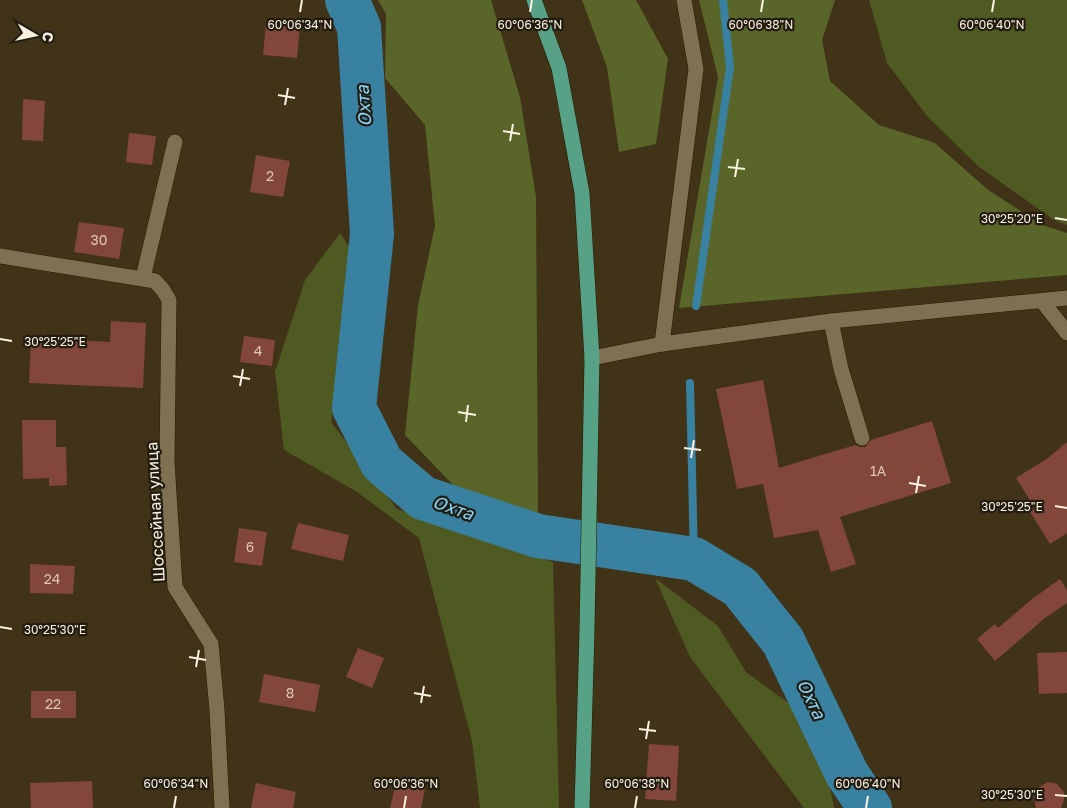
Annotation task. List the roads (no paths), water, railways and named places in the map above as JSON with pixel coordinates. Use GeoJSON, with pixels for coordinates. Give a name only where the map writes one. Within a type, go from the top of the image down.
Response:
{"type":"FeatureCollection","features":[{"type":"Feature","properties":{"kind":"main road"},"geometry":{"type":"LineString","coordinates":[[534,0],[559,68],[582,193],[592,358],[582,808]]}},
{"type":"Feature","properties":{"kind":"street"},"geometry":{"type":"LineString","coordinates":[[662,344],[696,69],[684,0]]}},
{"type":"Feature","properties":{"kind":"street"},"geometry":{"type":"LineString","coordinates":[[0,256],[143,278],[175,142]]}},
{"type":"Feature","properties":{"kind":"street","name":"Шоссейная улица"},"geometry":{"type":"LineString","coordinates":[[143,278],[155,281],[170,300],[167,462],[175,587],[211,644],[217,710],[222,808]]}},
{"type":"Feature","properties":{"kind":"street"},"geometry":{"type":"LineString","coordinates":[[592,358],[662,344],[831,322],[1067,298]]}},
{"type":"Feature","properties":{"kind":"street"},"geometry":{"type":"LineString","coordinates":[[1042,301],[1067,333]]}},
{"type":"Feature","properties":{"kind":"street"},"geometry":{"type":"LineString","coordinates":[[831,322],[841,369],[862,438]]}},
{"type":"Feature","properties":{"kind":"waterway","name":"Охта"},"geometry":{"type":"LineString","coordinates":[[347,0],[359,27],[372,234],[354,408],[382,463],[423,498],[538,536],[694,559],[740,587],[783,641],[847,774],[870,808]]}},
{"type":"Feature","properties":{"kind":"waterway"},"geometry":{"type":"LineString","coordinates":[[696,306],[730,67],[723,0]]}},
{"type":"Feature","properties":{"kind":"waterway"},"geometry":{"type":"LineString","coordinates":[[690,383],[694,559]]}}]}
